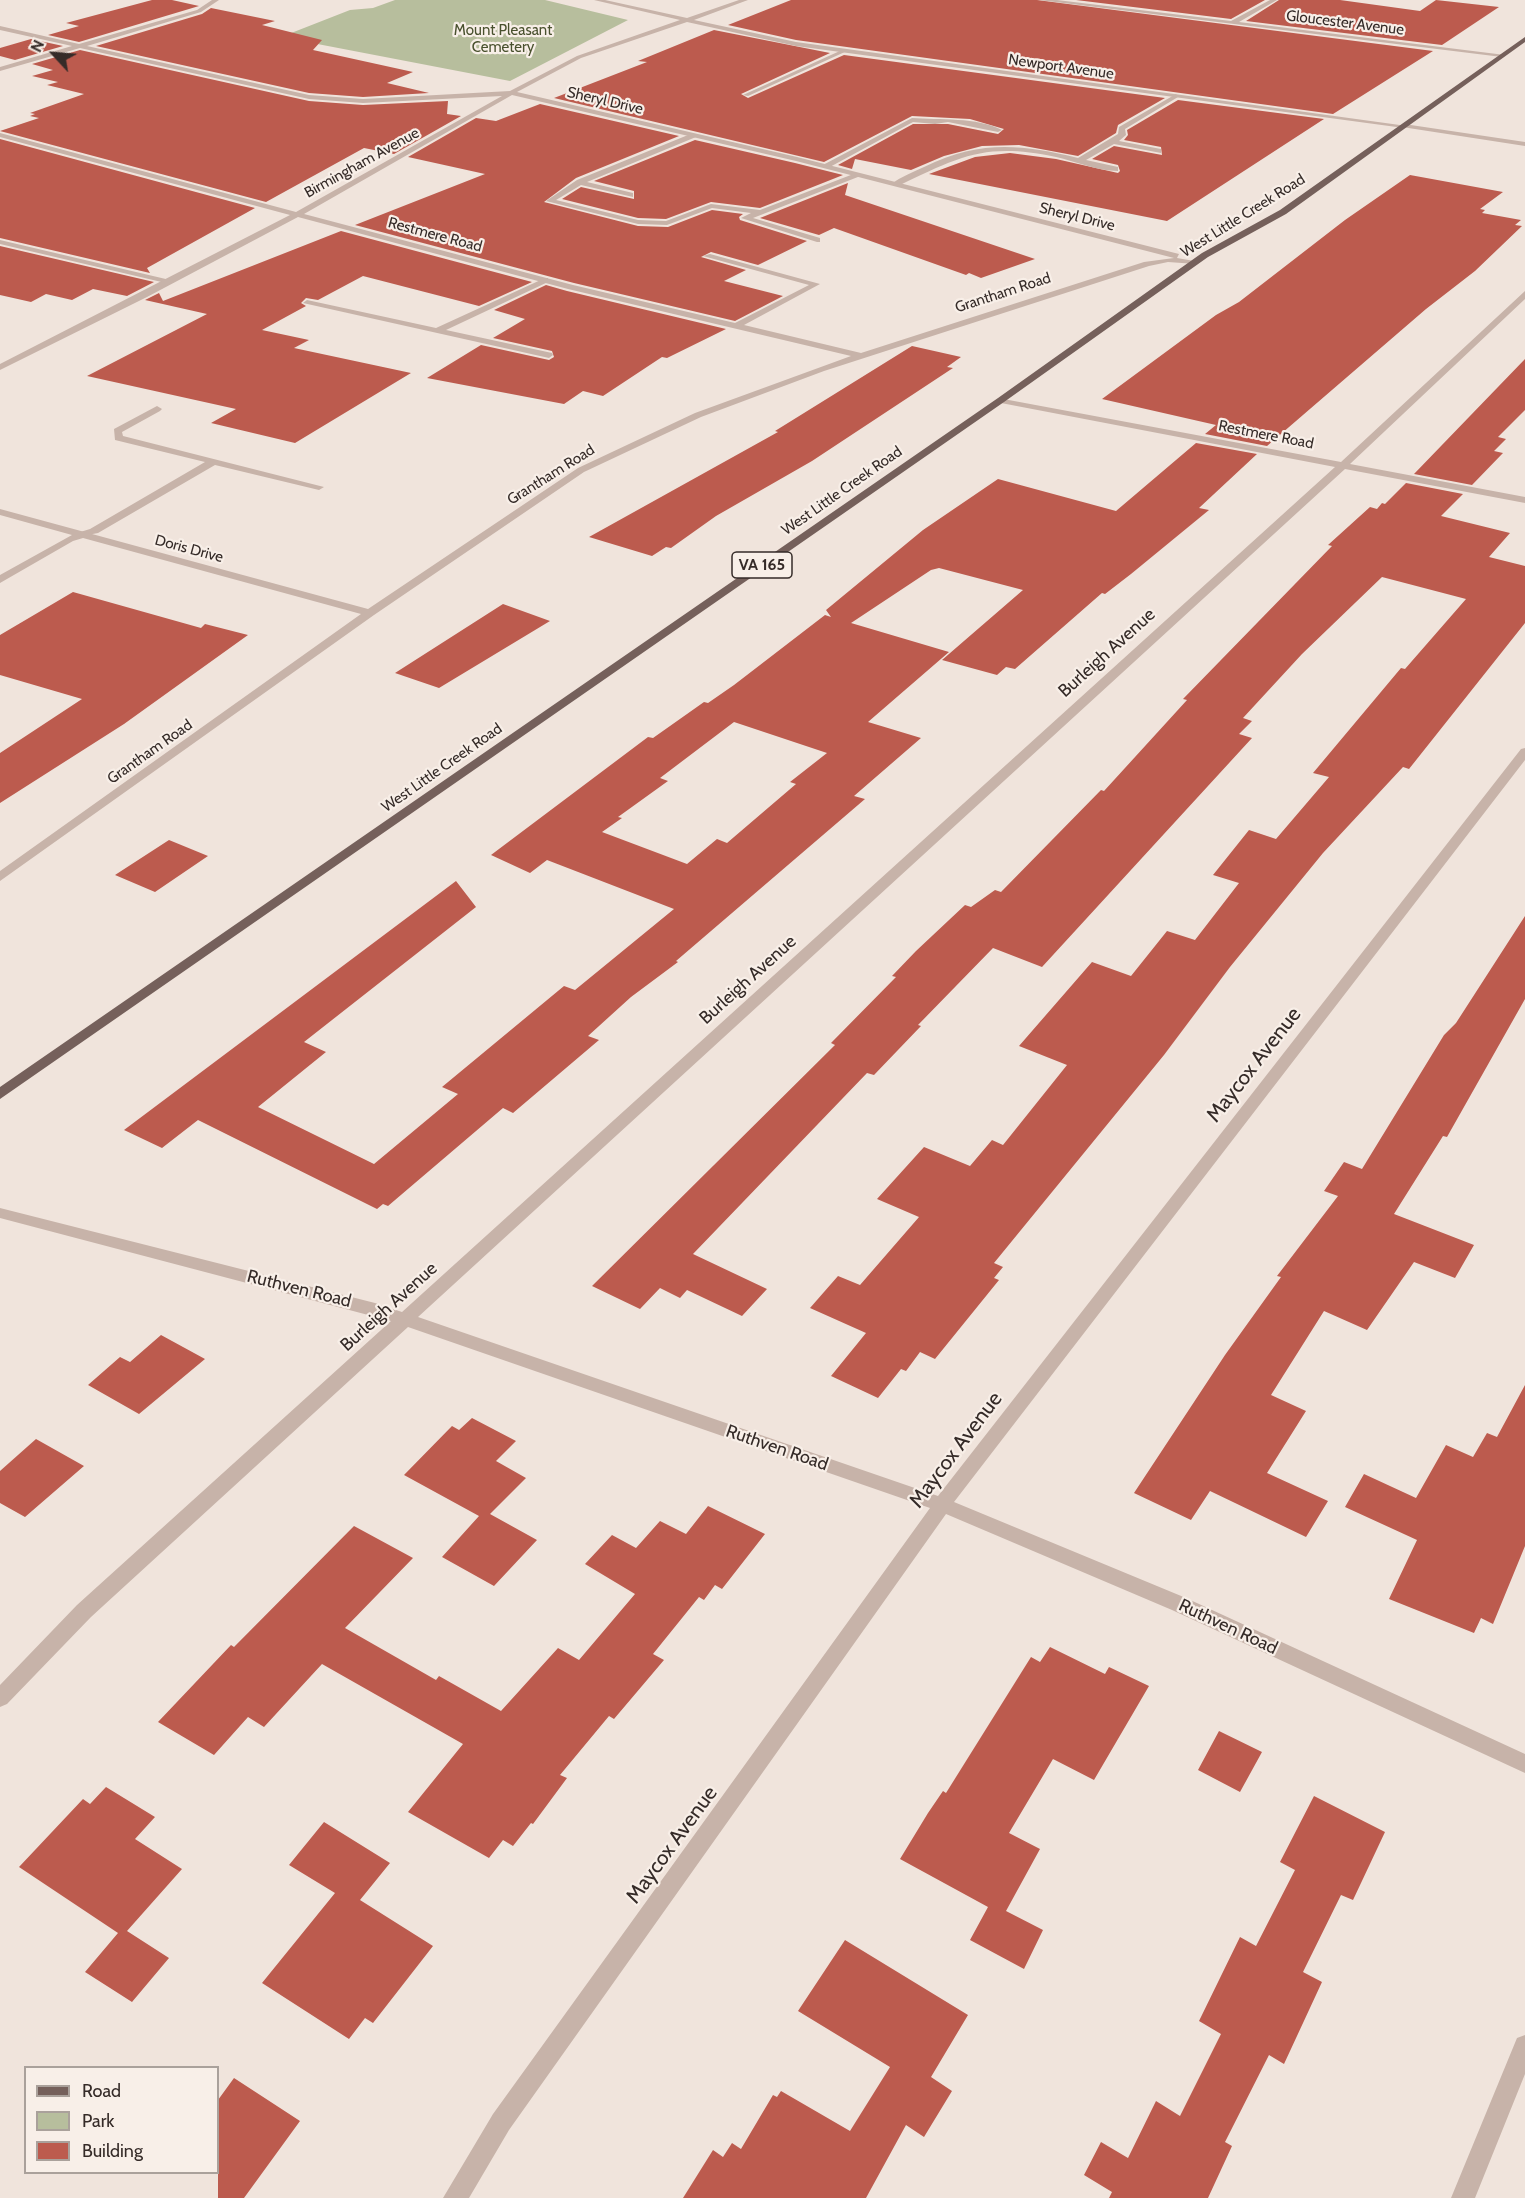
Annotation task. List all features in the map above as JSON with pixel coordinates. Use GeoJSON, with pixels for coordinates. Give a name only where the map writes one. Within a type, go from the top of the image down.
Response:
{"type":"FeatureCollection","features":[{"type":"Feature","properties":{"kind":"main road","name":"West Little Creek Road"},"geometry":{"type":"LineString","coordinates":[[0,1094],[1001,400],[1196,262],[1283,212],[1525,40]]}},
{"type":"Feature","properties":{"kind":"street"},"geometry":{"type":"LineString","coordinates":[[0,69],[199,11],[216,0]]}},
{"type":"Feature","properties":{"kind":"street","name":"Newport Avenue"},"geometry":{"type":"LineString","coordinates":[[597,0],[796,44],[1525,144]]}},
{"type":"Feature","properties":{"kind":"street","name":"Birmingham Avenue"},"geometry":{"type":"LineString","coordinates":[[0,367],[170,282],[298,214],[579,57],[745,0]]}},
{"type":"Feature","properties":{"kind":"street","name":"Gloucester Avenue"},"geometry":{"type":"LineString","coordinates":[[1042,0],[1502,55]]}},
{"type":"Feature","properties":{"kind":"street"},"geometry":{"type":"LineString","coordinates":[[1232,23],[1274,0]]}},
{"type":"Feature","properties":{"kind":"street","name":"Sheryl Drive"},"geometry":{"type":"LineString","coordinates":[[0,28],[309,97],[363,101],[511,93],[825,166],[1196,262]]}},
{"type":"Feature","properties":{"kind":"street"},"geometry":{"type":"LineString","coordinates":[[746,95],[843,51]]}},
{"type":"Feature","properties":{"kind":"street"},"geometry":{"type":"LineString","coordinates":[[1078,161],[1113,142],[1122,135],[1121,128],[1176,96]]}},
{"type":"Feature","properties":{"kind":"street"},"geometry":{"type":"LineString","coordinates":[[825,166],[912,120],[935,122],[948,120],[998,130]]}},
{"type":"Feature","properties":{"kind":"street","name":"Restmere Road"},"geometry":{"type":"LineString","coordinates":[[0,135],[545,280],[864,357]]}},
{"type":"Feature","properties":{"kind":"street"},"geometry":{"type":"LineString","coordinates":[[693,135],[580,182],[550,201],[638,222],[667,223],[711,206],[761,212]]}},
{"type":"Feature","properties":{"kind":"street"},"geometry":{"type":"LineString","coordinates":[[1113,142],[1158,151]]}},
{"type":"Feature","properties":{"kind":"street"},"geometry":{"type":"LineString","coordinates":[[895,184],[968,152],[990,148],[1019,149],[1115,169]]}},
{"type":"Feature","properties":{"kind":"street"},"geometry":{"type":"LineString","coordinates":[[817,240],[745,218],[859,175]]}},
{"type":"Feature","properties":{"kind":"street"},"geometry":{"type":"LineString","coordinates":[[580,182],[630,195]]}},
{"type":"Feature","properties":{"kind":"street"},"geometry":{"type":"LineString","coordinates":[[0,242],[75,259],[121,274],[170,282]]}},
{"type":"Feature","properties":{"kind":"street"},"geometry":{"type":"LineString","coordinates":[[707,256],[816,284],[736,326]]}},
{"type":"Feature","properties":{"kind":"street","name":"Grantham Road"},"geometry":{"type":"LineString","coordinates":[[0,877],[370,614],[581,470],[698,415],[821,369],[1147,264],[1168,260],[1196,262]]}},
{"type":"Feature","properties":{"kind":"street"},"geometry":{"type":"LineString","coordinates":[[439,330],[545,280]]}},
{"type":"Feature","properties":{"kind":"street","name":"Burleigh Avenue"},"geometry":{"type":"LineString","coordinates":[[0,1698],[84,1611],[1343,465],[1525,294]]}},
{"type":"Feature","properties":{"kind":"street"},"geometry":{"type":"LineString","coordinates":[[306,303],[549,355]]}},
{"type":"Feature","properties":{"kind":"street","name":"Restmere Road"},"geometry":{"type":"LineString","coordinates":[[1001,400],[1525,500]]}},
{"type":"Feature","properties":{"kind":"street"},"geometry":{"type":"LineString","coordinates":[[157,408],[117,431],[118,438],[319,487]]}},
{"type":"Feature","properties":{"kind":"street"},"geometry":{"type":"LineString","coordinates":[[0,580],[69,539],[94,531],[212,462]]}},
{"type":"Feature","properties":{"kind":"street","name":"Doris Drive"},"geometry":{"type":"LineString","coordinates":[[0,512],[370,614]]}},
{"type":"Feature","properties":{"kind":"street","name":"Maycox Avenue"},"geometry":{"type":"LineString","coordinates":[[455,2198],[501,2122],[942,1505],[1525,752]]}},
{"type":"Feature","properties":{"kind":"street","name":"Ruthven Road"},"geometry":{"type":"LineString","coordinates":[[0,1213],[375,1309],[942,1505],[1179,1604],[1525,1764]]}},
{"type":"Feature","properties":{"kind":"street"},"geometry":{"type":"LineString","coordinates":[[1463,2198],[1525,2046]]}},
{"type":"Feature","properties":{"kind":"green space","name":"Mount Pleasant Cemetery"},"geometry":{"type":"Polygon","coordinates":[[[395,0],[545,0],[628,20],[510,81],[281,37],[350,10],[373,8],[395,0]]]}},
{"type":"Feature","properties":{"kind":"building"},"geometry":{"type":"Polygon","coordinates":[[[152,0],[172,0],[199,6],[79,42],[48,35],[79,26],[66,23],[152,0]]]}},
{"type":"Feature","properties":{"kind":"building"},"geometry":{"type":"Polygon","coordinates":[[[791,0],[1037,0],[1433,51],[1333,114],[796,40],[728,25],[791,0]]]}},
{"type":"Feature","properties":{"kind":"building"},"geometry":{"type":"Polygon","coordinates":[[[1076,0],[1265,0],[1231,19],[1076,0]]]}},
{"type":"Feature","properties":{"kind":"building"},"geometry":{"type":"Polygon","coordinates":[[[1279,0],[1340,0],[1420,11],[1436,0],[1499,7],[1442,45],[1246,21],[1279,0]]]}},
{"type":"Feature","properties":{"kind":"building"},"geometry":{"type":"Polygon","coordinates":[[[211,8],[275,21],[262,25],[322,40],[313,50],[413,72],[387,83],[429,93],[363,97],[309,93],[96,46],[202,14],[211,8]]]}},
{"type":"Feature","properties":{"kind":"building"},"geometry":{"type":"Polygon","coordinates":[[[714,30],[830,53],[741,94],[748,98],[844,55],[1165,98],[1118,125],[1116,133],[1078,156],[1019,145],[982,146],[944,156],[911,170],[855,159],[852,169],[838,165],[913,124],[948,124],[998,134],[1004,129],[970,119],[912,116],[824,162],[554,98],[647,62],[638,61],[714,30]]]}},
{"type":"Feature","properties":{"kind":"building"},"geometry":{"type":"Polygon","coordinates":[[[31,39],[63,46],[15,60],[0,56],[0,48],[31,39]]]}},
{"type":"Feature","properties":{"kind":"building"},"geometry":{"type":"Polygon","coordinates":[[[80,50],[309,101],[363,105],[448,101],[447,114],[461,116],[394,154],[364,148],[266,202],[0,131],[39,118],[30,116],[35,114],[30,113],[84,94],[47,85],[58,82],[32,76],[53,70],[32,64],[80,50]]]}},
{"type":"Feature","properties":{"kind":"building"},"geometry":{"type":"Polygon","coordinates":[[[1178,100],[1324,119],[1167,221],[929,174],[975,157],[1010,153],[1056,159],[1118,173],[1120,171],[1118,165],[1092,159],[1114,146],[1162,155],[1161,147],[1124,140],[1128,135],[1127,130],[1178,100]]]}},
{"type":"Feature","properties":{"kind":"building"},"geometry":{"type":"Polygon","coordinates":[[[540,104],[679,136],[576,178],[544,202],[638,226],[668,227],[712,210],[743,214],[739,217],[740,220],[807,241],[758,265],[711,252],[701,257],[746,270],[724,281],[783,296],[735,321],[574,283],[355,225],[485,174],[408,157],[476,118],[496,121],[540,104]]]}},
{"type":"Feature","properties":{"kind":"building"},"geometry":{"type":"Polygon","coordinates":[[[0,139],[255,208],[147,268],[150,273],[0,238],[0,139]]]}},
{"type":"Feature","properties":{"kind":"building"},"geometry":{"type":"Polygon","coordinates":[[[695,140],[843,175],[760,208],[711,202],[666,219],[638,218],[562,199],[581,187],[634,199],[634,191],[594,181],[695,140]]]}},
{"type":"Feature","properties":{"kind":"building"},"geometry":{"type":"Polygon","coordinates":[[[1410,175],[1503,192],[1480,209],[1485,210],[1482,213],[1521,220],[1515,225],[1522,226],[1475,271],[1426,309],[1267,446],[1205,434],[1216,425],[1102,399],[1216,315],[1239,302],[1345,220],[1410,175]]]}},
{"type":"Feature","properties":{"kind":"building"},"geometry":{"type":"Polygon","coordinates":[[[848,183],[845,195],[1035,259],[981,278],[969,273],[966,275],[834,228],[819,235],[760,218],[848,183]]]}},
{"type":"Feature","properties":{"kind":"building"},"geometry":{"type":"Polygon","coordinates":[[[341,231],[532,282],[479,306],[363,276],[318,300],[306,298],[301,303],[306,306],[262,330],[309,340],[294,348],[411,373],[295,443],[211,423],[236,409],[87,376],[207,314],[145,300],[159,293],[163,301],[341,231]]]}},
{"type":"Feature","properties":{"kind":"building"},"geometry":{"type":"Polygon","coordinates":[[[0,246],[154,282],[127,296],[93,289],[72,300],[46,294],[31,302],[0,295],[0,246]]]}},
{"type":"Feature","properties":{"kind":"building"},"geometry":{"type":"Polygon","coordinates":[[[546,285],[726,329],[667,358],[662,357],[603,396],[583,391],[564,404],[427,378],[481,345],[549,360],[554,357],[552,351],[493,338],[525,319],[494,310],[546,285]]]}},
{"type":"Feature","properties":{"kind":"building"},"geometry":{"type":"Polygon","coordinates":[[[912,346],[961,357],[947,367],[953,368],[812,461],[716,516],[671,548],[666,547],[652,556],[589,537],[778,432],[775,431],[912,346]]]}},
{"type":"Feature","properties":{"kind":"building"},"geometry":{"type":"Polygon","coordinates":[[[1525,359],[1525,410],[1498,437],[1506,439],[1494,451],[1503,453],[1472,485],[1414,474],[1525,359]]]}},
{"type":"Feature","properties":{"kind":"building"},"geometry":{"type":"Polygon","coordinates":[[[1196,443],[1257,454],[1199,508],[1209,510],[1131,574],[1105,594],[1102,593],[1015,669],[1006,667],[997,675],[942,660],[1023,590],[939,568],[931,570],[851,623],[949,652],[868,722],[921,738],[854,796],[865,799],[676,961],[678,962],[631,997],[588,1036],[599,1040],[513,1113],[503,1108],[388,1206],[383,1204],[377,1209],[198,1120],[162,1148],[124,1130],[456,881],[476,907],[304,1042],[326,1052],[258,1107],[374,1164],[458,1094],[442,1087],[564,986],[575,990],[674,909],[547,860],[530,873],[491,855],[648,737],[653,738],[704,702],[708,703],[825,615],[831,617],[826,610],[923,530],[998,479],[1116,511],[1196,443]],[[734,722],[660,778],[668,781],[618,817],[622,818],[602,832],[687,864],[717,839],[727,843],[796,784],[790,782],[827,753],[734,722]]]}},
{"type":"Feature","properties":{"kind":"building"},"geometry":{"type":"Polygon","coordinates":[[[1406,483],[1463,494],[1441,516],[1510,533],[1489,557],[1525,566],[1525,623],[1409,769],[1403,767],[1323,853],[1230,967],[1164,1055],[994,1263],[1003,1267],[994,1278],[999,1280],[935,1359],[920,1352],[906,1371],[901,1369],[878,1398],[831,1376],[866,1333],[810,1308],[838,1276],[860,1285],[919,1217],[877,1199],[924,1147],[970,1166],[992,1140],[1003,1145],[1067,1065],[1019,1046],[1092,962],[1131,976],[1167,931],[1195,940],[1239,883],[1213,875],[1249,830],[1276,839],[1329,777],[1313,773],[1401,668],[1405,669],[1466,599],[1382,577],[1302,654],[1243,718],[1252,721],[1239,734],[1252,738],[1042,967],[993,948],[918,1025],[921,1026],[874,1075],[867,1073],[693,1254],[767,1289],[742,1316],[687,1290],[680,1298],[660,1288],[640,1309],[592,1286],[835,1045],[831,1043],[896,977],[892,976],[916,951],[965,905],[971,907],[995,890],[1001,892],[1101,790],[1104,791],[1187,700],[1183,699],[1332,546],[1328,545],[1370,507],[1377,509],[1382,503],[1385,504],[1406,483]]]}},
{"type":"Feature","properties":{"kind":"building"},"geometry":{"type":"Polygon","coordinates":[[[73,592],[201,628],[205,624],[248,635],[124,724],[0,803],[0,753],[82,699],[0,675],[0,635],[73,592]]]}},
{"type":"Feature","properties":{"kind":"building"},"geometry":{"type":"Polygon","coordinates":[[[503,604],[550,621],[439,688],[395,673],[503,604]]]}},
{"type":"Feature","properties":{"kind":"building"},"geometry":{"type":"Polygon","coordinates":[[[169,840],[208,856],[155,892],[115,875],[169,840]]]}},
{"type":"Feature","properties":{"kind":"building"},"geometry":{"type":"Polygon","coordinates":[[[1525,916],[1525,999],[1447,1137],[1443,1136],[1394,1214],[1474,1245],[1455,1278],[1414,1262],[1367,1330],[1324,1311],[1271,1395],[1306,1411],[1267,1473],[1328,1501],[1306,1537],[1210,1491],[1191,1520],[1134,1493],[1225,1355],[1281,1277],[1277,1276],[1338,1196],[1324,1191],[1344,1162],[1362,1169],[1444,1035],[1456,1023],[1525,916]]]}},
{"type":"Feature","properties":{"kind":"building"},"geometry":{"type":"Polygon","coordinates":[[[161,1335],[205,1359],[139,1414],[88,1385],[120,1357],[130,1362],[161,1335]]]}},
{"type":"Feature","properties":{"kind":"building"},"geometry":{"type":"Polygon","coordinates":[[[1525,1385],[1525,1546],[1493,1624],[1481,1618],[1474,1633],[1389,1599],[1417,1540],[1345,1507],[1364,1474],[1416,1498],[1446,1445],[1473,1457],[1487,1433],[1497,1437],[1525,1385]]]}},
{"type":"Feature","properties":{"kind":"building"},"geometry":{"type":"Polygon","coordinates":[[[472,1418],[516,1441],[496,1461],[526,1478],[490,1514],[537,1540],[494,1586],[442,1557],[479,1516],[404,1475],[452,1426],[459,1430],[472,1418]]]}},
{"type":"Feature","properties":{"kind":"building"},"geometry":{"type":"Polygon","coordinates":[[[36,1439],[84,1466],[25,1517],[0,1503],[0,1471],[36,1439]]]}},
{"type":"Feature","properties":{"kind":"building"},"geometry":{"type":"Polygon","coordinates":[[[708,1506],[765,1534],[722,1589],[715,1585],[704,1600],[699,1597],[653,1654],[664,1660],[614,1719],[609,1716],[560,1775],[567,1778],[533,1824],[531,1823],[513,1846],[503,1840],[489,1858],[408,1812],[463,1744],[322,1664],[264,1727],[248,1717],[214,1755],[158,1722],[231,1645],[234,1647],[354,1526],[413,1558],[345,1628],[436,1680],[439,1676],[501,1711],[558,1648],[579,1660],[635,1594],[585,1564],[612,1535],[636,1548],[660,1521],[686,1534],[708,1506]]]}},
{"type":"Feature","properties":{"kind":"building"},"geometry":{"type":"Polygon","coordinates":[[[1050,1647],[1105,1674],[1109,1667],[1149,1686],[1094,1780],[1053,1759],[1009,1833],[1040,1849],[1006,1911],[1043,1930],[1024,1969],[970,1940],[988,1907],[900,1859],[943,1791],[946,1793],[1031,1657],[1040,1662],[1050,1647]]]}},
{"type":"Feature","properties":{"kind":"building"},"geometry":{"type":"Polygon","coordinates":[[[1219,1731],[1262,1752],[1240,1792],[1198,1770],[1219,1731]]]}},
{"type":"Feature","properties":{"kind":"building"},"geometry":{"type":"Polygon","coordinates":[[[106,1787],[155,1817],[135,1839],[182,1869],[127,1931],[169,1958],[132,2002],[85,1972],[118,1933],[19,1867],[83,1799],[90,1804],[106,1787]]]}},
{"type":"Feature","properties":{"kind":"building"},"geometry":{"type":"Polygon","coordinates":[[[1314,1796],[1385,1832],[1353,1900],[1341,1895],[1303,1972],[1322,1982],[1284,2064],[1269,2055],[1225,2142],[1232,2146],[1208,2198],[1109,2198],[1112,2192],[1084,2175],[1101,2142],[1128,2158],[1156,2101],[1180,2116],[1221,2034],[1199,2021],[1240,1937],[1256,1946],[1295,1870],[1280,1862],[1314,1796]]]}},
{"type":"Feature","properties":{"kind":"building"},"geometry":{"type":"Polygon","coordinates":[[[324,1822],[390,1863],[360,1900],[433,1946],[373,2023],[365,2018],[349,2039],[262,1983],[335,1893],[289,1865],[324,1822]]]}},
{"type":"Feature","properties":{"kind":"building"},"geometry":{"type":"Polygon","coordinates":[[[845,1940],[968,2015],[931,2077],[952,2091],[924,2137],[906,2125],[866,2198],[683,2198],[713,2150],[723,2157],[732,2143],[741,2149],[773,2095],[777,2097],[781,2091],[850,2131],[890,2067],[798,2011],[845,1940]]]}},
{"type":"Feature","properties":{"kind":"building"},"geometry":{"type":"Polygon","coordinates":[[[234,2078],[300,2121],[244,2198],[218,2198],[219,2099],[234,2078]]]}}]}
